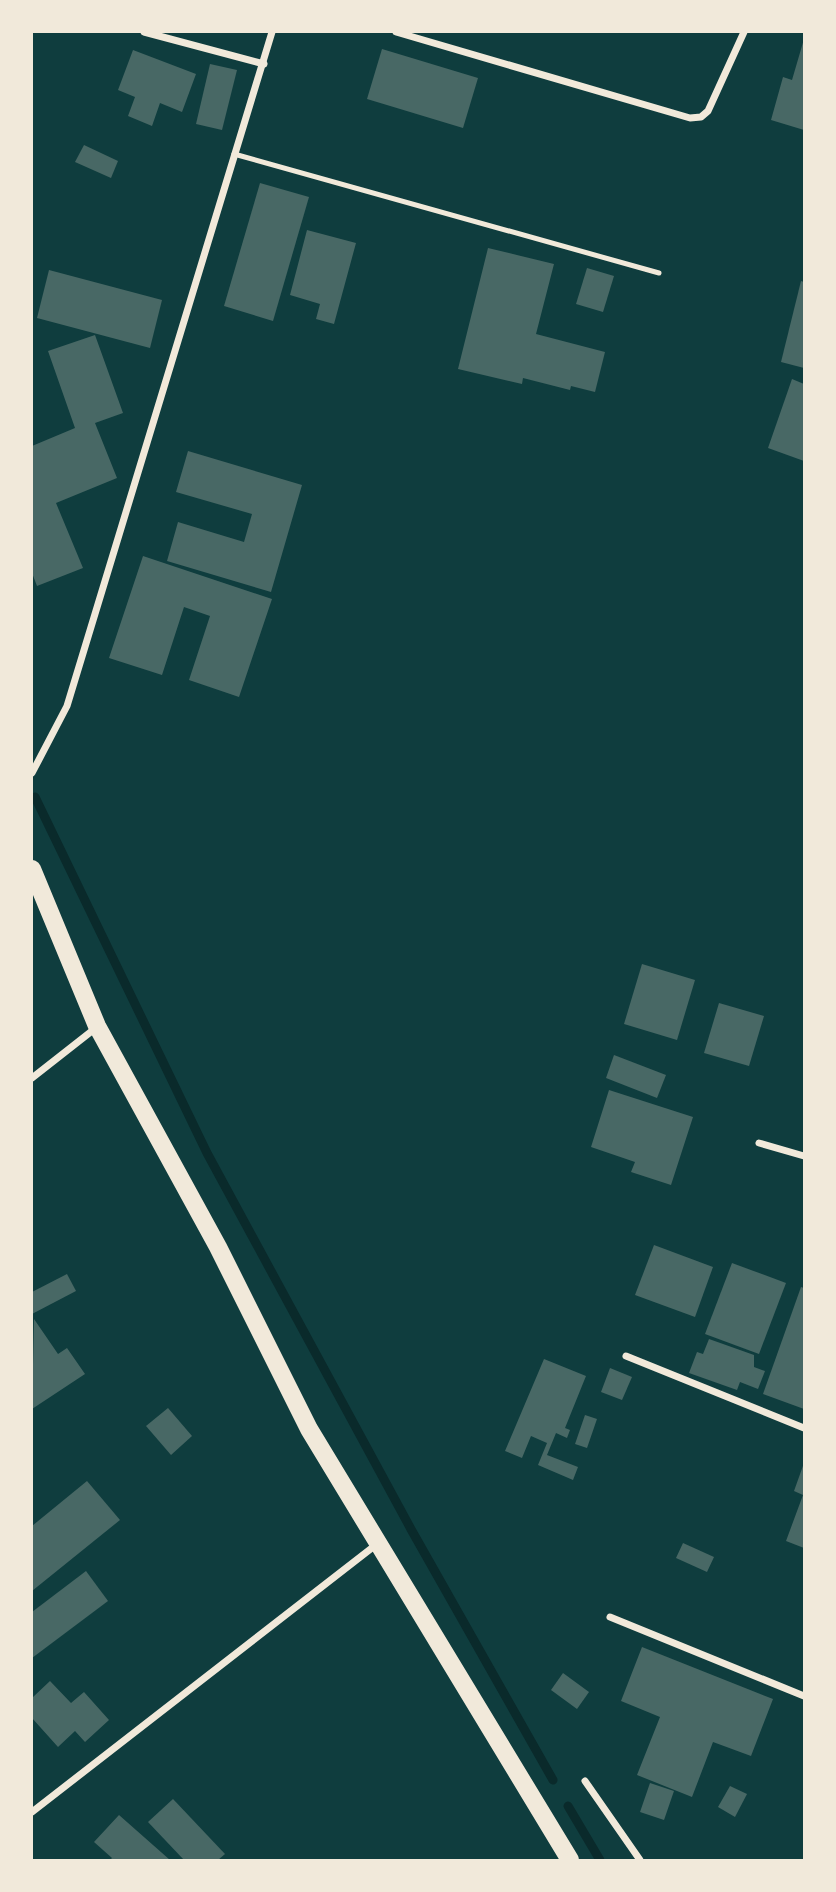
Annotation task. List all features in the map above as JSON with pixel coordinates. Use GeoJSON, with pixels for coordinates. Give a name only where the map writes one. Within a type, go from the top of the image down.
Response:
{"type":"FeatureCollection","features":[{"type":"Feature","properties":{"kind":"main road"},"geometry":{"type":"LineString","coordinates":[[32,869],[97,1026],[242,1294],[309,1429],[380,1542],[570,1860]]}},
{"type":"Feature","properties":{"kind":"street"},"geometry":{"type":"LineString","coordinates":[[144,32],[264,64]]}},
{"type":"Feature","properties":{"kind":"street"},"geometry":{"type":"LineString","coordinates":[[32,773],[67,706],[233,153],[264,64],[272,32]]}},
{"type":"Feature","properties":{"kind":"street"},"geometry":{"type":"LineString","coordinates":[[396,32],[690,118],[701,117],[708,111],[744,32]]}},
{"type":"Feature","properties":{"kind":"street"},"geometry":{"type":"LineString","coordinates":[[32,1078],[97,1026]]}},
{"type":"Feature","properties":{"kind":"street"},"geometry":{"type":"LineString","coordinates":[[759,1143],[804,1156]]}},
{"type":"Feature","properties":{"kind":"street"},"geometry":{"type":"LineString","coordinates":[[626,1356],[804,1428]]}},
{"type":"Feature","properties":{"kind":"street"},"geometry":{"type":"LineString","coordinates":[[32,1812],[380,1542]]}},
{"type":"Feature","properties":{"kind":"street"},"geometry":{"type":"LineString","coordinates":[[610,1617],[804,1696]]}},
{"type":"Feature","properties":{"kind":"street"},"geometry":{"type":"LineString","coordinates":[[585,1781],[640,1860]]}},
{"type":"Feature","properties":{"kind":"lane"},"geometry":{"type":"LineString","coordinates":[[233,153],[659,273]]}},
{"type":"Feature","properties":{"kind":"building"},"geometry":{"type":"Polygon","coordinates":[[[804,39],[804,130],[771,120],[783,77],[792,80],[804,39]]]}},
{"type":"Feature","properties":{"kind":"building"},"geometry":{"type":"Polygon","coordinates":[[[382,49],[478,78],[463,128],[367,99],[382,49]]]}},
{"type":"Feature","properties":{"kind":"building"},"geometry":{"type":"Polygon","coordinates":[[[133,50],[196,74],[182,112],[160,103],[152,126],[128,116],[135,97],[118,90],[133,50]]]}},
{"type":"Feature","properties":{"kind":"building"},"geometry":{"type":"Polygon","coordinates":[[[210,64],[237,70],[222,130],[196,124],[210,64]]]}},
{"type":"Feature","properties":{"kind":"building"},"geometry":{"type":"Polygon","coordinates":[[[84,145],[118,161],[111,178],[75,162],[84,145]]]}},
{"type":"Feature","properties":{"kind":"building"},"geometry":{"type":"Polygon","coordinates":[[[260,183],[309,197],[273,321],[224,306],[260,183]]]}},
{"type":"Feature","properties":{"kind":"building"},"geometry":{"type":"Polygon","coordinates":[[[307,230],[356,243],[334,324],[316,319],[320,304],[290,295],[307,230]]]}},
{"type":"Feature","properties":{"kind":"building"},"geometry":{"type":"Polygon","coordinates":[[[488,248],[554,264],[536,334],[605,352],[595,392],[571,386],[570,390],[523,378],[522,384],[458,369],[488,248]]]}},
{"type":"Feature","properties":{"kind":"building"},"geometry":{"type":"Polygon","coordinates":[[[587,268],[614,276],[603,312],[576,304],[587,268]]]}},
{"type":"Feature","properties":{"kind":"building"},"geometry":{"type":"Polygon","coordinates":[[[49,270],[162,300],[150,348],[37,318],[49,270]]]}},
{"type":"Feature","properties":{"kind":"building"},"geometry":{"type":"Polygon","coordinates":[[[801,281],[804,282],[804,368],[781,362],[801,281]]]}},
{"type":"Feature","properties":{"kind":"building"},"geometry":{"type":"Polygon","coordinates":[[[95,335],[123,413],[95,423],[117,478],[56,503],[83,568],[37,586],[32,573],[32,446],[75,428],[48,351],[95,335]]]}},
{"type":"Feature","properties":{"kind":"building"},"geometry":{"type":"Polygon","coordinates":[[[792,379],[804,384],[804,461],[768,448],[792,379]]]}},
{"type":"Feature","properties":{"kind":"building"},"geometry":{"type":"Polygon","coordinates":[[[188,451],[302,485],[271,592],[167,561],[178,522],[244,542],[252,514],[176,492],[188,451]]]}},
{"type":"Feature","properties":{"kind":"building"},"geometry":{"type":"Polygon","coordinates":[[[143,556],[272,599],[239,697],[189,680],[210,616],[184,607],[162,675],[109,658],[143,556]]]}},
{"type":"Feature","properties":{"kind":"building"},"geometry":{"type":"Polygon","coordinates":[[[642,964],[695,980],[677,1040],[624,1024],[642,964]]]}},
{"type":"Feature","properties":{"kind":"building"},"geometry":{"type":"Polygon","coordinates":[[[719,1003],[764,1016],[749,1066],[704,1053],[719,1003]]]}},
{"type":"Feature","properties":{"kind":"building"},"geometry":{"type":"Polygon","coordinates":[[[614,1055],[666,1075],[657,1098],[606,1078],[614,1055]]]}},
{"type":"Feature","properties":{"kind":"building"},"geometry":{"type":"Polygon","coordinates":[[[609,1090],[693,1117],[671,1185],[631,1172],[635,1162],[591,1147],[609,1090]]]}},
{"type":"Feature","properties":{"kind":"building"},"geometry":{"type":"Polygon","coordinates":[[[654,1245],[713,1267],[695,1317],[635,1295],[654,1245]]]}},
{"type":"Feature","properties":{"kind":"building"},"geometry":{"type":"Polygon","coordinates":[[[732,1263],[786,1283],[759,1354],[705,1334],[732,1263]]]}},
{"type":"Feature","properties":{"kind":"building"},"geometry":{"type":"Polygon","coordinates":[[[67,1274],[76,1291],[32,1314],[32,1292],[67,1274]]]}},
{"type":"Feature","properties":{"kind":"building"},"geometry":{"type":"Polygon","coordinates":[[[801,1287],[804,1288],[804,1409],[763,1394],[801,1287]]]}},
{"type":"Feature","properties":{"kind":"building"},"geometry":{"type":"Polygon","coordinates":[[[34,1319],[58,1354],[67,1348],[85,1374],[32,1409],[34,1319]]]}},
{"type":"Feature","properties":{"kind":"building"},"geometry":{"type":"Polygon","coordinates":[[[709,1339],[754,1355],[754,1367],[765,1371],[758,1389],[740,1382],[737,1390],[689,1373],[697,1352],[703,1354],[709,1339]]]}},
{"type":"Feature","properties":{"kind":"building"},"geometry":{"type":"Polygon","coordinates":[[[544,1359],[586,1376],[565,1428],[570,1430],[567,1438],[556,1433],[547,1455],[578,1467],[573,1480],[538,1465],[547,1443],[531,1436],[522,1458],[505,1451],[544,1359]]]}},
{"type":"Feature","properties":{"kind":"building"},"geometry":{"type":"Polygon","coordinates":[[[610,1368],[632,1377],[622,1400],[601,1392],[610,1368]]]}},
{"type":"Feature","properties":{"kind":"building"},"geometry":{"type":"Polygon","coordinates":[[[168,1408],[192,1436],[171,1455],[146,1426],[168,1408]]]}},
{"type":"Feature","properties":{"kind":"building"},"geometry":{"type":"Polygon","coordinates":[[[585,1415],[597,1419],[587,1448],[575,1444],[585,1415]]]}},
{"type":"Feature","properties":{"kind":"building"},"geometry":{"type":"Polygon","coordinates":[[[804,1463],[804,1548],[786,1541],[803,1495],[794,1491],[804,1463]]]}},
{"type":"Feature","properties":{"kind":"building"},"geometry":{"type":"Polygon","coordinates":[[[87,1481],[120,1520],[32,1591],[32,1526],[87,1481]]]}},
{"type":"Feature","properties":{"kind":"building"},"geometry":{"type":"Polygon","coordinates":[[[683,1543],[714,1557],[707,1572],[676,1558],[683,1543]]]}},
{"type":"Feature","properties":{"kind":"building"},"geometry":{"type":"Polygon","coordinates":[[[86,1571],[108,1601],[32,1658],[32,1612],[86,1571]]]}},
{"type":"Feature","properties":{"kind":"building"},"geometry":{"type":"Polygon","coordinates":[[[642,1647],[773,1699],[751,1756],[713,1742],[692,1797],[637,1775],[660,1717],[621,1701],[642,1647]]]}},
{"type":"Feature","properties":{"kind":"building"},"geometry":{"type":"Polygon","coordinates":[[[563,1673],[589,1692],[577,1709],[551,1690],[563,1673]]]}},
{"type":"Feature","properties":{"kind":"building"},"geometry":{"type":"Polygon","coordinates":[[[50,1681],[71,1703],[84,1692],[109,1720],[85,1742],[75,1731],[58,1747],[32,1718],[32,1698],[50,1681]]]}},
{"type":"Feature","properties":{"kind":"building"},"geometry":{"type":"Polygon","coordinates":[[[650,1783],[674,1791],[664,1820],[640,1812],[650,1783]]]}},
{"type":"Feature","properties":{"kind":"building"},"geometry":{"type":"Polygon","coordinates":[[[730,1786],[747,1794],[735,1817],[718,1807],[730,1786]]]}},
{"type":"Feature","properties":{"kind":"building"},"geometry":{"type":"Polygon","coordinates":[[[173,1799],[225,1854],[218,1860],[184,1860],[148,1822],[173,1799]]]}},
{"type":"Feature","properties":{"kind":"building"},"geometry":{"type":"Polygon","coordinates":[[[119,1815],[170,1860],[110,1860],[112,1858],[94,1842],[119,1815]]]}},
{"type":"Feature","properties":{"kind":"waterway"},"geometry":{"type":"LineString","coordinates":[[35,797],[207,1153],[412,1531],[553,1780]]}},
{"type":"Feature","properties":{"kind":"waterway"},"geometry":{"type":"LineString","coordinates":[[568,1806],[600,1860]]}}]}
